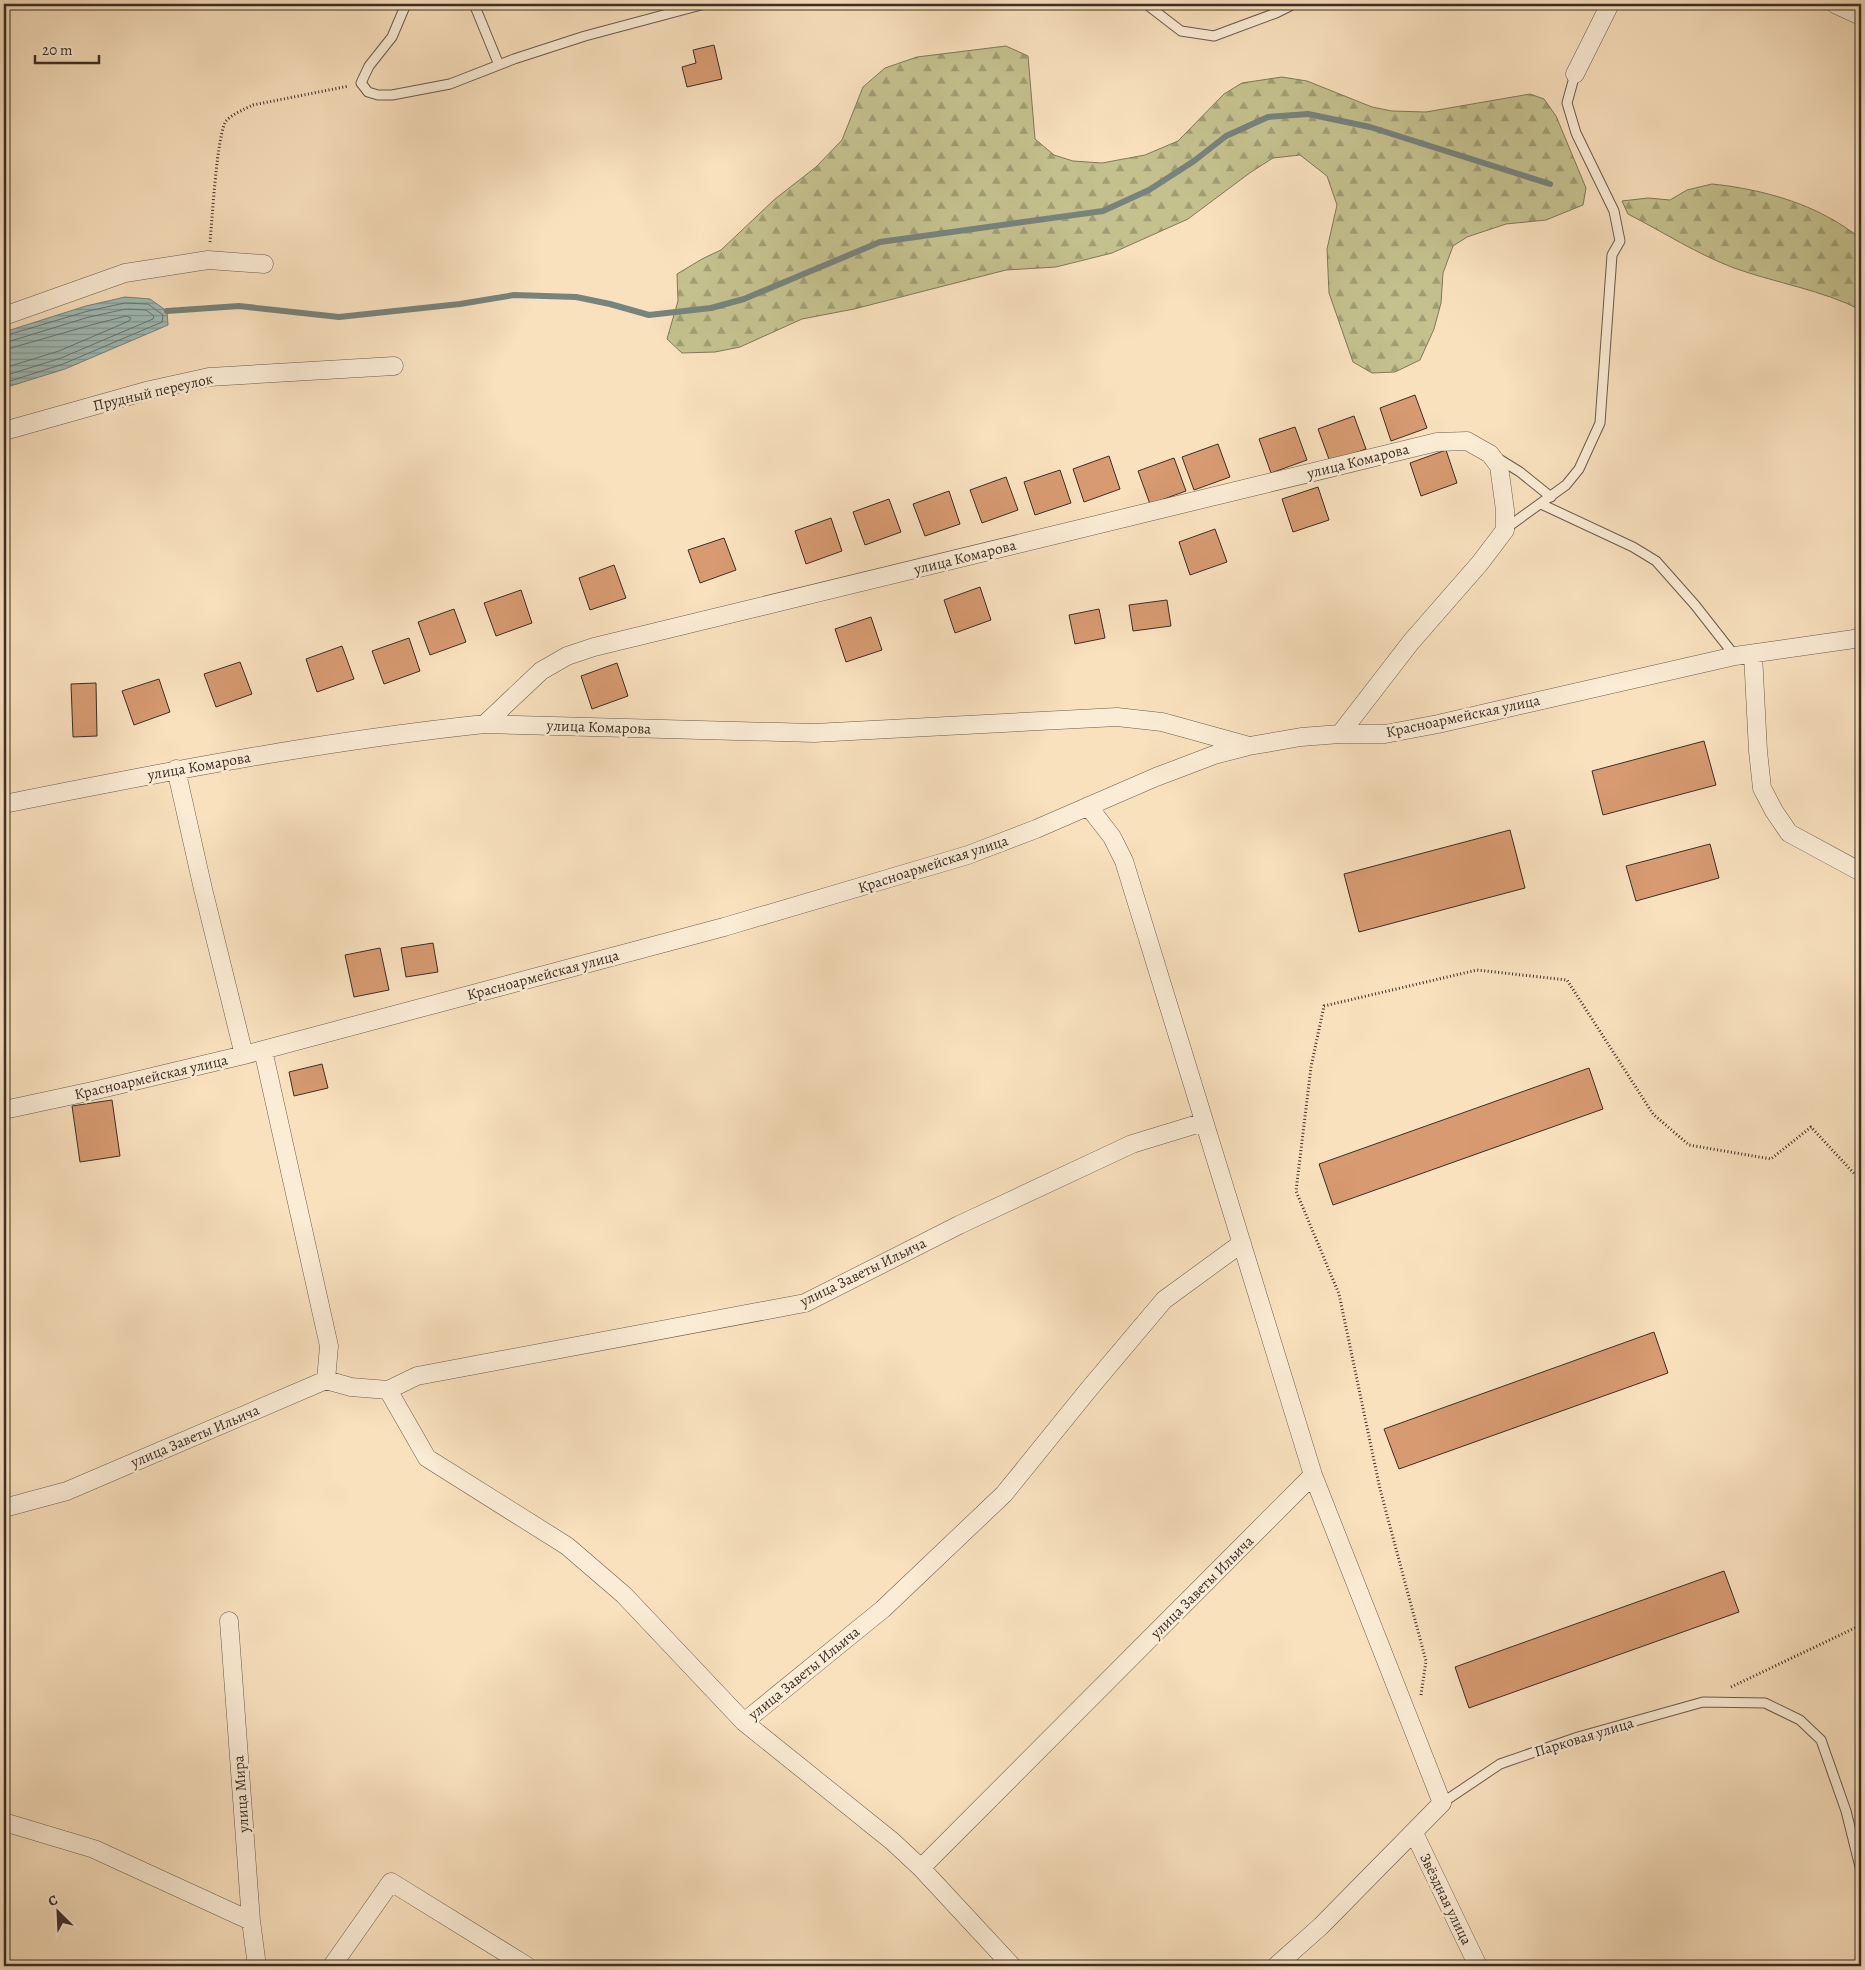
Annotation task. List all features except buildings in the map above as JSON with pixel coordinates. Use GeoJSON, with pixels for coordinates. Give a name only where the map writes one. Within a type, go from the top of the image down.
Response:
{"type":"FeatureCollection","features":[{"type":"Feature","properties":{"kind":"street"},"geometry":{"type":"LineString","coordinates":[[1575,74],[1610,4]]}},
{"type":"Feature","properties":{"kind":"street"},"geometry":{"type":"LineString","coordinates":[[1835,4],[1861,16]]}},
{"type":"Feature","properties":{"kind":"street"},"geometry":{"type":"LineString","coordinates":[[4,316],[125,273],[208,260],[264,264]]}},
{"type":"Feature","properties":{"kind":"street","name":"Прудный переулок"},"geometry":{"type":"LineString","coordinates":[[4,431],[150,390],[209,377],[394,366]]}},
{"type":"Feature","properties":{"kind":"street","name":"улица Комарова"},"geometry":{"type":"LineString","coordinates":[[485,724],[541,671],[568,656],[594,647],[1437,442],[1467,441],[1490,454]]}},
{"type":"Feature","properties":{"kind":"street"},"geometry":{"type":"LineString","coordinates":[[1340,734],[1411,642],[1480,562],[1504,530],[1505,510],[1499,466],[1490,454]]}},
{"type":"Feature","properties":{"kind":"street","name":"Красноармейская улица"},"geometry":{"type":"LineString","coordinates":[[4,1110],[97,1090],[263,1050],[724,927],[950,861],[1036,829],[1206,758],[1249,746],[1301,737],[1340,734],[1385,734],[1438,724],[1735,656],[1861,638]]}},
{"type":"Feature","properties":{"kind":"street"},"geometry":{"type":"LineString","coordinates":[[1753,654],[1758,751],[1762,788],[1789,834],[1861,872]]}},
{"type":"Feature","properties":{"kind":"street","name":"улица Комарова"},"geometry":{"type":"LineString","coordinates":[[4,804],[176,769],[432,729],[485,724],[814,733],[1117,717],[1162,722],[1249,746]]}},
{"type":"Feature","properties":{"kind":"street"},"geometry":{"type":"LineString","coordinates":[[176,769],[244,1055]]}},
{"type":"Feature","properties":{"kind":"street"},"geometry":{"type":"LineString","coordinates":[[1088,806],[1112,838],[1124,861],[1313,1475],[1442,1803]]}},
{"type":"Feature","properties":{"kind":"street"},"geometry":{"type":"LineString","coordinates":[[263,1050],[329,1346],[326,1380],[352,1387],[388,1390]]}},
{"type":"Feature","properties":{"kind":"street","name":"улица Заветы Ильича"},"geometry":{"type":"LineString","coordinates":[[1012,1966],[921,1868],[892,1842],[744,1722],[624,1595],[567,1546],[427,1458],[388,1390],[417,1376],[805,1303],[959,1225],[1132,1144],[1204,1122]]}},
{"type":"Feature","properties":{"kind":"street","name":"улица Заветы Ильича"},"geometry":{"type":"LineString","coordinates":[[744,1722],[883,1609],[1004,1494],[1164,1300],[1242,1243]]}},
{"type":"Feature","properties":{"kind":"street","name":"улица Заветы Ильича"},"geometry":{"type":"LineString","coordinates":[[4,1508],[67,1491],[326,1380]]}},
{"type":"Feature","properties":{"kind":"street","name":"улица Заветы Ильича"},"geometry":{"type":"LineString","coordinates":[[921,1868],[1313,1475]]}},
{"type":"Feature","properties":{"kind":"street","name":"улица Мира"},"geometry":{"type":"LineString","coordinates":[[229,1621],[251,1921],[257,1966]]}},
{"type":"Feature","properties":{"kind":"street","name":"Парковая улица"},"geometry":{"type":"LineString","coordinates":[[1276,1966],[1321,1926],[1442,1803]]}},
{"type":"Feature","properties":{"kind":"street"},"geometry":{"type":"LineString","coordinates":[[4,1822],[94,1849],[251,1921]]}},
{"type":"Feature","properties":{"kind":"street","name":"Звёздная улица"},"geometry":{"type":"LineString","coordinates":[[1414,1833],[1478,1966]]}},
{"type":"Feature","properties":{"kind":"street"},"geometry":{"type":"LineString","coordinates":[[332,1966],[391,1882],[527,1966]]}},
{"type":"Feature","properties":{"kind":"lane"},"geometry":{"type":"LineString","coordinates":[[406,4],[392,37],[369,66],[361,83],[368,92],[378,95],[392,95],[450,84],[585,36],[705,4]]}},
{"type":"Feature","properties":{"kind":"lane"},"geometry":{"type":"LineString","coordinates":[[474,4],[499,65]]}},
{"type":"Feature","properties":{"kind":"lane"},"geometry":{"type":"LineString","coordinates":[[1146,4],[1181,31],[1214,36],[1276,13],[1294,4]]}},
{"type":"Feature","properties":{"kind":"lane"},"geometry":{"type":"LineString","coordinates":[[1504,530],[1566,485],[1579,469],[1600,422],[1612,255],[1620,241],[1614,210],[1576,133],[1567,103],[1575,74]]}},
{"type":"Feature","properties":{"kind":"lane"},"geometry":{"type":"LineString","coordinates":[[1490,454],[1520,472],[1551,497]]}},
{"type":"Feature","properties":{"kind":"lane"},"geometry":{"type":"LineString","coordinates":[[1541,504],[1634,547],[1656,561],[1695,605],[1735,656]]}},
{"type":"Feature","properties":{"kind":"lane","name":"Парковая улица"},"geometry":{"type":"LineString","coordinates":[[1442,1803],[1500,1764],[1578,1737],[1703,1702],[1764,1703],[1800,1720],[1821,1740],[1846,1811],[1861,1871]]}},
{"type":"Feature","properties":{"kind":"path"},"geometry":{"type":"LineString","coordinates":[[208,260],[220,147],[226,122],[238,112],[253,105],[361,83]]}},
{"type":"Feature","properties":{"kind":"path"},"geometry":{"type":"LineString","coordinates":[[1420,1698],[1426,1661],[1380,1489],[1339,1294],[1296,1191],[1312,1067],[1324,1006],[1478,970],[1567,980],[1653,1114],[1689,1145],[1771,1159],[1811,1127],[1861,1181]]}},
{"type":"Feature","properties":{"kind":"path"},"geometry":{"type":"LineString","coordinates":[[1723,1690],[1861,1625]]}},
{"type":"Feature","properties":{"kind":"green space"},"geometry":{"type":"Polygon","coordinates":[[[1006,46],[1028,56],[1035,139],[1054,155],[1073,161],[1102,163],[1145,155],[1178,141],[1224,94],[1242,83],[1282,77],[1307,81],[1372,107],[1392,111],[1426,112],[1530,94],[1544,99],[1556,116],[1586,188],[1583,205],[1546,220],[1506,224],[1467,237],[1453,246],[1443,273],[1441,303],[1434,329],[1420,360],[1395,372],[1372,373],[1353,362],[1329,293],[1327,249],[1337,205],[1327,176],[1300,155],[1273,158],[1188,219],[1112,253],[1056,267],[1006,270],[854,309],[802,319],[740,347],[715,352],[682,353],[667,339],[678,301],[677,274],[721,250],[775,199],[816,167],[842,140],[863,87],[885,68],[917,57],[1006,46]]]}},
{"type":"Feature","properties":{"kind":"green space"},"geometry":{"type":"Polygon","coordinates":[[[1712,184],[1757,191],[1801,204],[1832,219],[1861,238],[1861,310],[1831,297],[1734,268],[1693,250],[1628,214],[1622,201],[1648,198],[1670,200],[1687,190],[1712,184]]]}},
{"type":"Feature","properties":{"kind":"water"},"geometry":{"type":"Polygon","coordinates":[[[125,297],[150,299],[167,311],[168,325],[65,369],[4,388],[4,332],[86,306],[125,297]]]}},
{"type":"Feature","properties":{"kind":"waterway"},"geometry":{"type":"LineString","coordinates":[[167,311],[239,306],[339,317],[460,304],[514,295],[576,297],[649,315],[711,308],[744,299],[880,242],[1103,211],[1149,190],[1194,161],[1226,136],[1268,117],[1308,114],[1370,127],[1550,184]]}}]}
